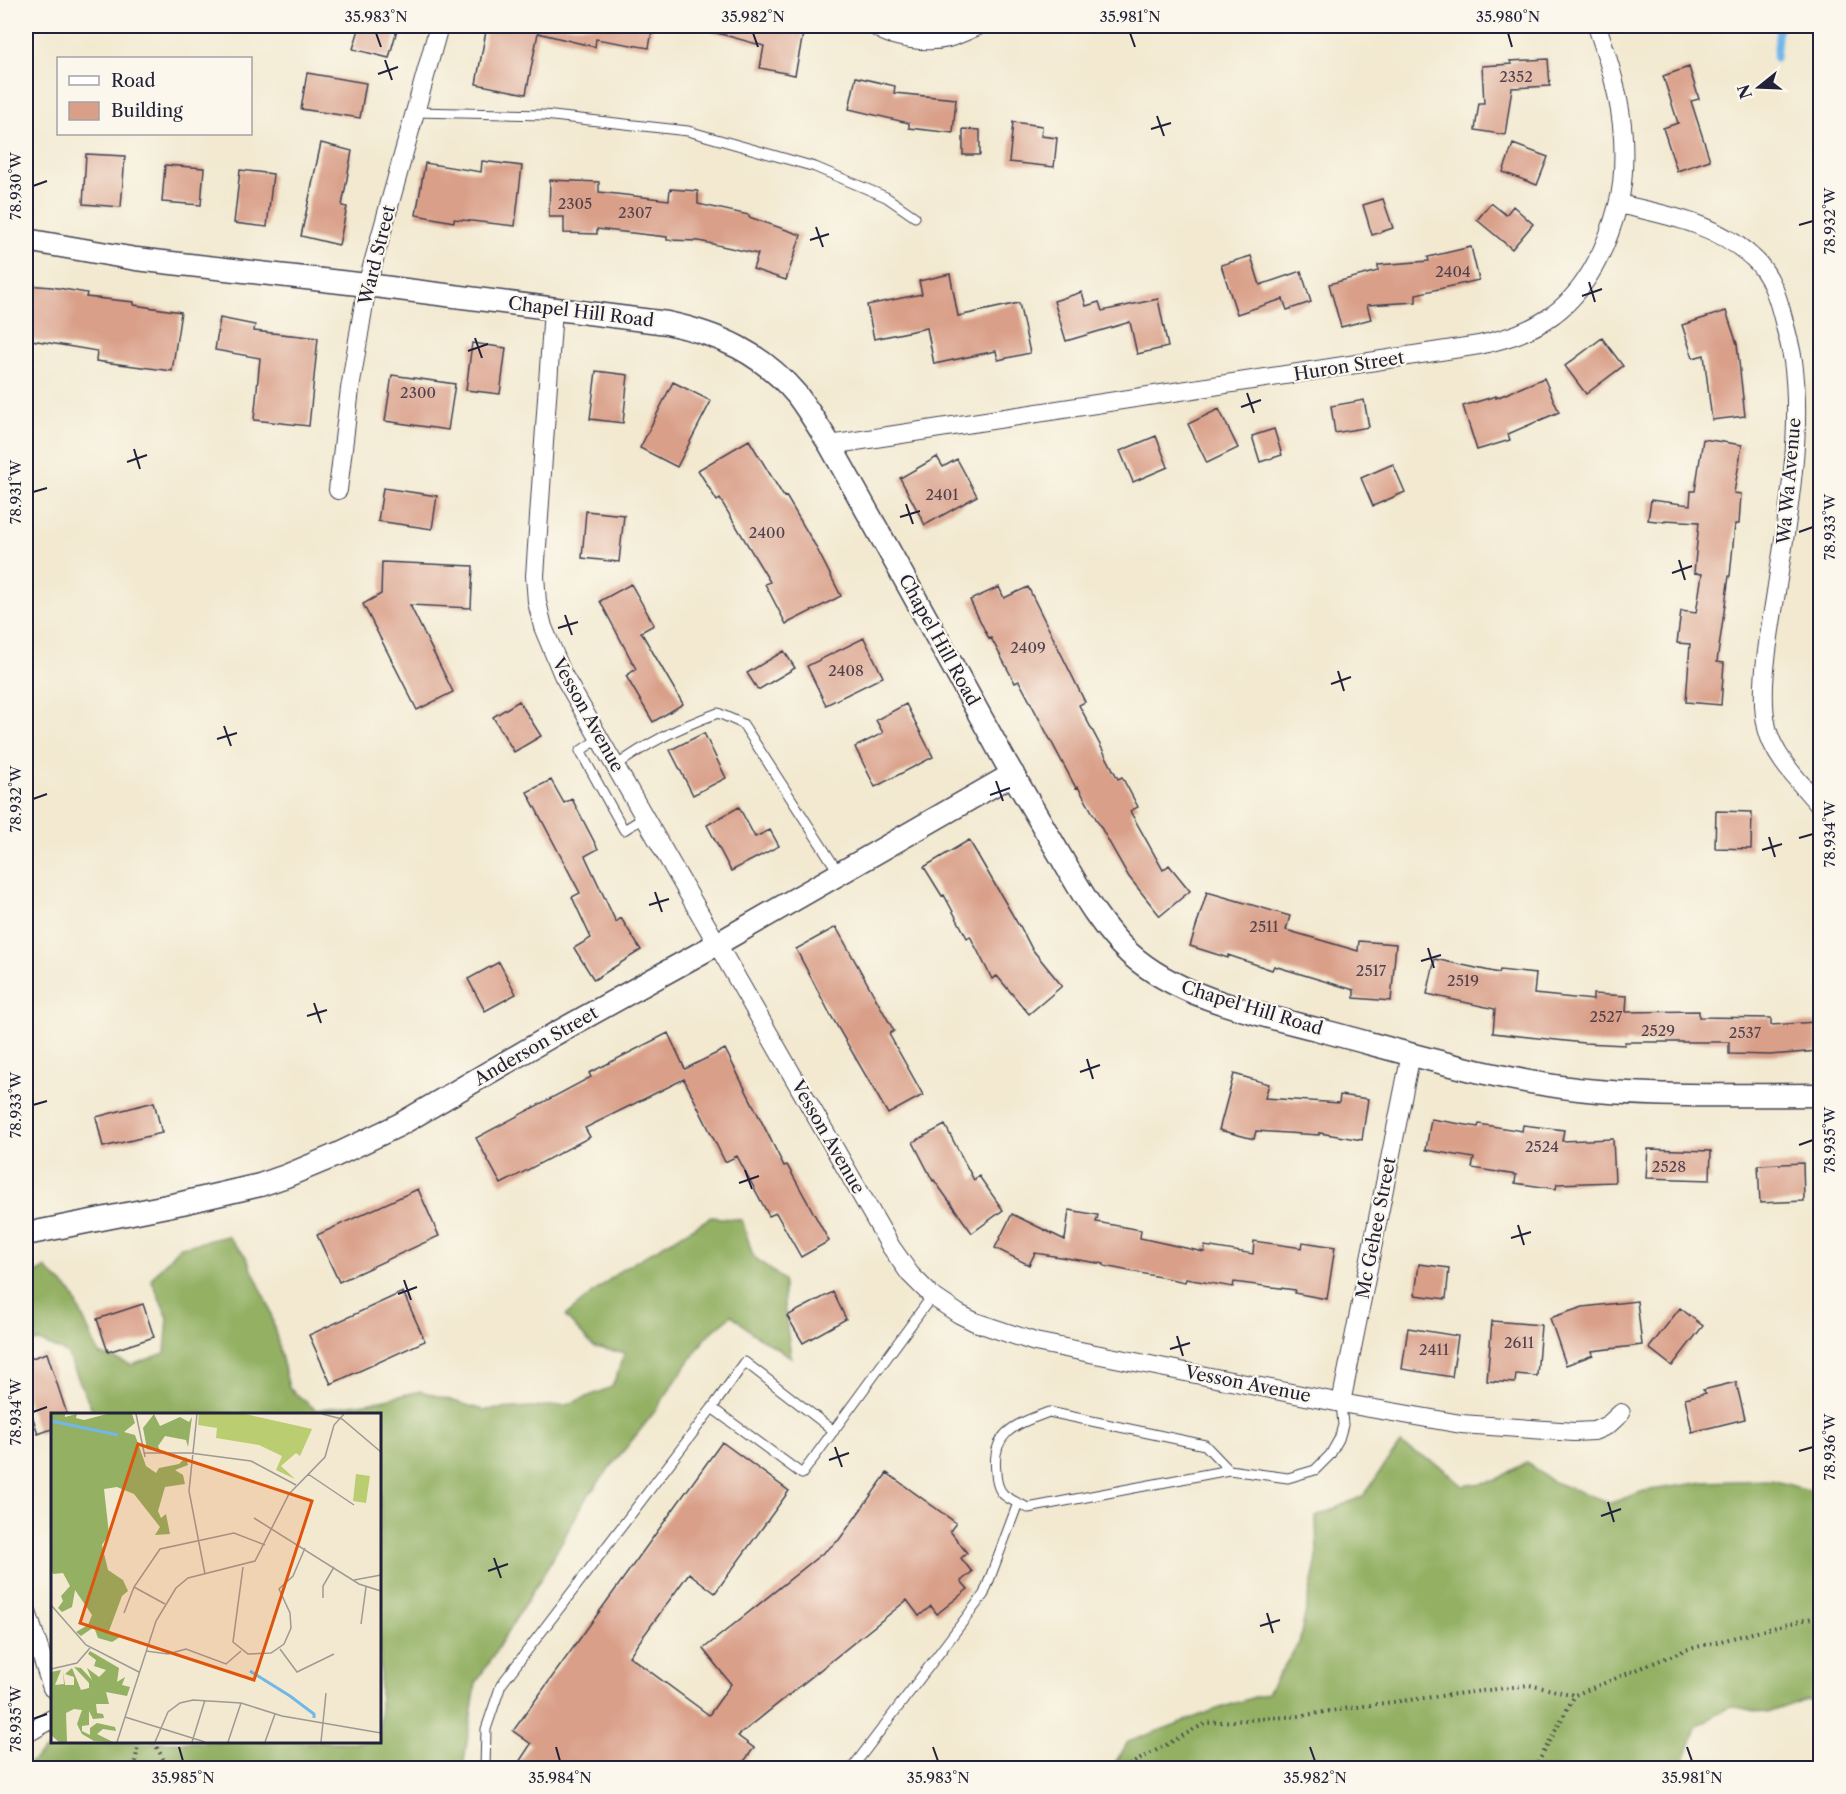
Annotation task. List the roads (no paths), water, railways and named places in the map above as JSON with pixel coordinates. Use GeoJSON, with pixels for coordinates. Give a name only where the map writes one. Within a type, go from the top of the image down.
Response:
{"type":"FeatureCollection","features":[{"type":"Feature","properties":{"kind":"street","name":"Ward Street"},"geometry":{"type":"LineString","coordinates":[[338,490],[350,388],[367,285],[439,26]]}},
{"type":"Feature","properties":{"kind":"street"},"geometry":{"type":"LineString","coordinates":[[875,26],[909,39],[928,40],[947,38],[978,26]]}},
{"type":"Feature","properties":{"kind":"street","name":"Huron Street"},"geometry":{"type":"LineString","coordinates":[[830,445],[1479,345],[1528,330],[1555,313],[1575,293],[1595,265],[1619,204],[1623,172],[1623,135],[1617,98],[1597,26]]}},
{"type":"Feature","properties":{"kind":"street","name":"Wa Wa Avenue"},"geometry":{"type":"LineString","coordinates":[[1619,204],[1686,220],[1718,233],[1752,257],[1765,271],[1780,304],[1793,360],[1796,412],[1793,472],[1768,641],[1764,687],[1767,727],[1773,746],[1821,806]]}},
{"type":"Feature","properties":{"kind":"street","name":"Chapel Hill Road"},"geometry":{"type":"LineString","coordinates":[[26,240],[136,259],[367,285],[667,323],[716,336],[737,345],[761,361],[786,383],[802,402],[830,445],[1013,774],[1098,918],[1126,950],[1154,973],[1191,992],[1231,1005],[1515,1079],[1597,1091],[1688,1095],[1821,1095]]}},
{"type":"Feature","properties":{"kind":"street","name":"Vesson Avenue"},"geometry":{"type":"LineString","coordinates":[[553,309],[535,559],[537,602],[543,627],[556,660],[600,738],[891,1247],[910,1275],[932,1296],[975,1322],[1035,1342],[1341,1403],[1461,1424],[1574,1432],[1594,1431],[1608,1425],[1621,1413]]}},
{"type":"Feature","properties":{"kind":"street","name":"Anderson Street"},"geometry":{"type":"LineString","coordinates":[[26,1234],[260,1185],[334,1156],[399,1125],[1013,774]]}},
{"type":"Feature","properties":{"kind":"street","name":"Mc Gehee Street"},"geometry":{"type":"LineString","coordinates":[[1341,1403],[1412,1054]]}},
{"type":"Feature","properties":{"kind":"street"},"geometry":{"type":"LineString","coordinates":[[26,1609],[51,1685]]}},
{"type":"Feature","properties":{"kind":"street"},"geometry":{"type":"LineString","coordinates":[[26,1734],[51,1720]]}},
{"type":"Feature","properties":{"kind":"lane"},"geometry":{"type":"LineString","coordinates":[[415,112],[544,115],[688,131],[815,167],[886,197],[915,218]]}},
{"type":"Feature","properties":{"kind":"lane"},"geometry":{"type":"LineString","coordinates":[[616,766],[632,754],[687,724],[718,713],[743,724],[839,873]]}},
{"type":"Feature","properties":{"kind":"lane"},"geometry":{"type":"LineString","coordinates":[[600,738],[580,751],[624,830],[645,817]]}},
{"type":"Feature","properties":{"kind":"lane"},"geometry":{"type":"LineString","coordinates":[[712,1408],[802,1474],[932,1296]]}},
{"type":"Feature","properties":{"kind":"lane"},"geometry":{"type":"LineString","coordinates":[[485,1768],[486,1730],[501,1685],[745,1362],[834,1431]]}},
{"type":"Feature","properties":{"kind":"lane"},"geometry":{"type":"LineString","coordinates":[[1229,1470],[1205,1445],[1049,1412],[1008,1431],[998,1442],[994,1460],[996,1480],[1003,1494],[1028,1508],[1229,1470],[1288,1479],[1315,1470],[1330,1455],[1339,1439],[1343,1425],[1341,1403]]}},
{"type":"Feature","properties":{"kind":"lane"},"geometry":{"type":"LineString","coordinates":[[852,1768],[984,1594],[1018,1503]]}},
{"type":"Feature","properties":{"kind":"waterway"},"geometry":{"type":"LineString","coordinates":[[1776,58],[1779,26]]}}]}
